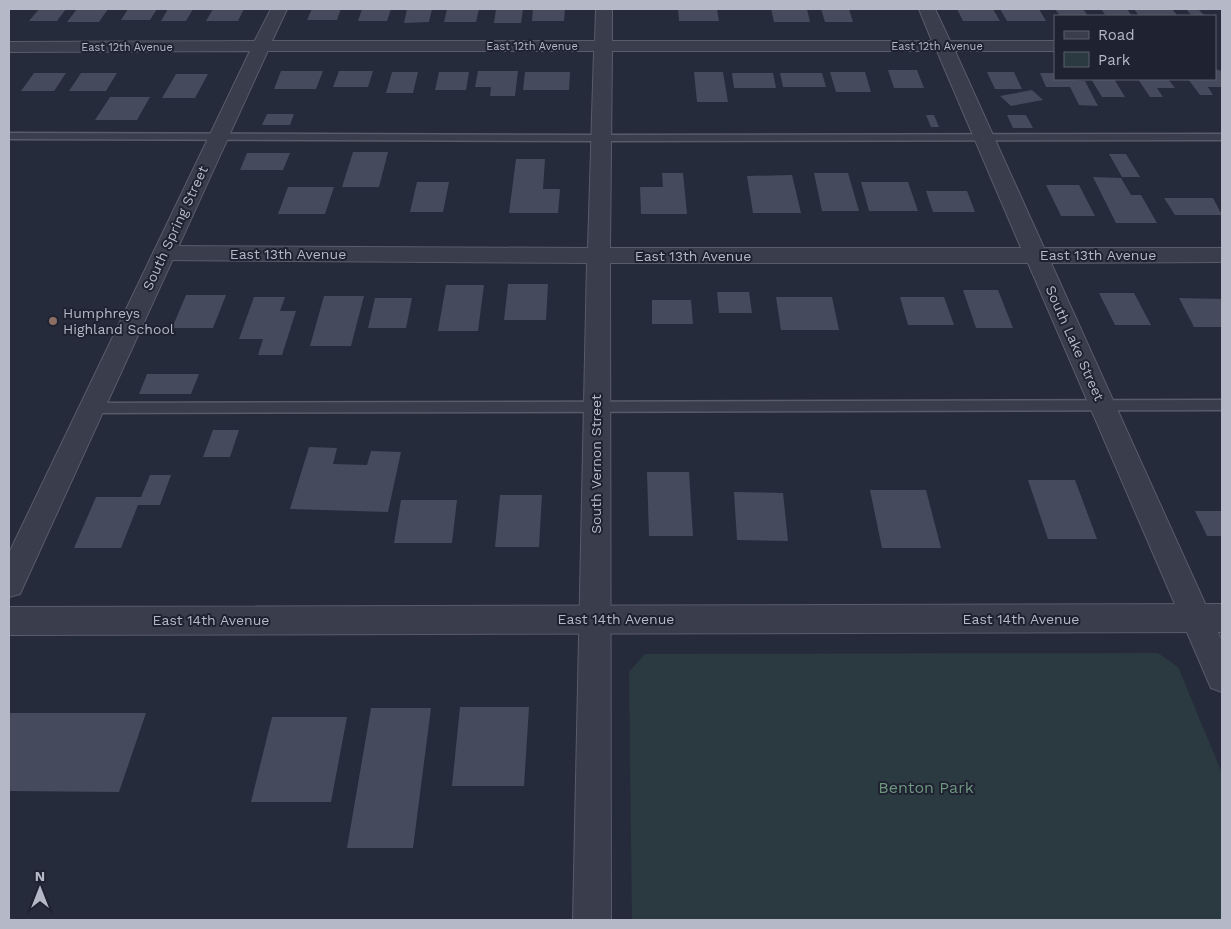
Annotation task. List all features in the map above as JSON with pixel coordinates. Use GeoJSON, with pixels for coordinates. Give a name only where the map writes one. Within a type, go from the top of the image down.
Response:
{"type":"FeatureCollection","features":[{"type":"Feature","properties":{"kind":"street","name":"South Spring Street"},"geometry":{"type":"LineString","coordinates":[[9,584],[279,9]]}},
{"type":"Feature","properties":{"kind":"street","name":"South Vernon Street"},"geometry":{"type":"LineString","coordinates":[[592,920],[596,619],[596,405],[604,9]]}},
{"type":"Feature","properties":{"kind":"street","name":"South Lake Street"},"geometry":{"type":"LineString","coordinates":[[927,9],[1104,405],[1209,618],[1222,677]]}},
{"type":"Feature","properties":{"kind":"street","name":"East 12th Avenue"},"geometry":{"type":"LineString","coordinates":[[9,47],[1054,46]]}},
{"type":"Feature","properties":{"kind":"street","name":"East 13th Avenue"},"geometry":{"type":"LineString","coordinates":[[164,253],[599,256],[1222,255]]}},
{"type":"Feature","properties":{"kind":"street","name":"East 14th Avenue"},"geometry":{"type":"LineString","coordinates":[[9,620],[1209,618]]}},
{"type":"Feature","properties":{"kind":"lane"},"geometry":{"type":"LineString","coordinates":[[9,136],[601,138],[1222,137]]}},
{"type":"Feature","properties":{"kind":"lane"},"geometry":{"type":"LineString","coordinates":[[91,408],[596,405],[1222,405]]}},
{"type":"Feature","properties":{"kind":"green space","name":"Benton Park"},"geometry":{"type":"Polygon","coordinates":[[[1158,653],[1178,667],[1222,773],[1222,920],[632,920],[629,672],[645,654],[1158,653]]]}},
{"type":"Feature","properties":{"kind":"building"},"geometry":{"type":"Polygon","coordinates":[[[39,9],[66,9],[57,21],[29,21],[39,9]]]}},
{"type":"Feature","properties":{"kind":"building"},"geometry":{"type":"Polygon","coordinates":[[[77,9],[108,9],[99,22],[67,22],[77,9]]]}},
{"type":"Feature","properties":{"kind":"building"},"geometry":{"type":"Polygon","coordinates":[[[128,9],[157,9],[150,20],[121,20],[128,9]]]}},
{"type":"Feature","properties":{"kind":"building"},"geometry":{"type":"Polygon","coordinates":[[[168,9],[193,9],[186,21],[161,21],[168,9]]]}},
{"type":"Feature","properties":{"kind":"building"},"geometry":{"type":"Polygon","coordinates":[[[213,9],[244,9],[238,21],[206,21],[213,9]]]}},
{"type":"Feature","properties":{"kind":"building"},"geometry":{"type":"Polygon","coordinates":[[[312,9],[341,9],[337,20],[307,20],[312,9]]]}},
{"type":"Feature","properties":{"kind":"building"},"geometry":{"type":"Polygon","coordinates":[[[362,9],[391,9],[387,21],[358,21],[362,9]]]}},
{"type":"Feature","properties":{"kind":"building"},"geometry":{"type":"Polygon","coordinates":[[[407,9],[432,9],[429,22],[404,23],[407,9]]]}},
{"type":"Feature","properties":{"kind":"building"},"geometry":{"type":"Polygon","coordinates":[[[447,9],[479,9],[476,22],[444,22],[447,9]]]}},
{"type":"Feature","properties":{"kind":"building"},"geometry":{"type":"Polygon","coordinates":[[[496,9],[523,9],[521,23],[494,23],[496,9]]]}},
{"type":"Feature","properties":{"kind":"building"},"geometry":{"type":"Polygon","coordinates":[[[533,9],[565,9],[564,21],[532,21],[533,9]]]}},
{"type":"Feature","properties":{"kind":"building"},"geometry":{"type":"Polygon","coordinates":[[[678,9],[717,9],[719,21],[679,21],[678,9]]]}},
{"type":"Feature","properties":{"kind":"building"},"geometry":{"type":"Polygon","coordinates":[[[771,9],[807,9],[810,22],[774,22],[771,9]]]}},
{"type":"Feature","properties":{"kind":"building"},"geometry":{"type":"Polygon","coordinates":[[[821,9],[849,9],[853,22],[825,22],[821,9]]]}},
{"type":"Feature","properties":{"kind":"building"},"geometry":{"type":"Polygon","coordinates":[[[957,9],[993,9],[1000,21],[963,21],[957,9]]]}},
{"type":"Feature","properties":{"kind":"building"},"geometry":{"type":"Polygon","coordinates":[[[1000,9],[1039,9],[1046,21],[1007,21],[1000,9]]]}},
{"type":"Feature","properties":{"kind":"building"},"geometry":{"type":"Polygon","coordinates":[[[1055,9],[1083,9],[1087,15],[1059,15],[1055,9]]]}},
{"type":"Feature","properties":{"kind":"building"},"geometry":{"type":"Polygon","coordinates":[[[1101,9],[1127,9],[1131,15],[1105,15],[1101,9]]]}},
{"type":"Feature","properties":{"kind":"building"},"geometry":{"type":"Polygon","coordinates":[[[1134,9],[1172,9],[1177,15],[1138,15],[1134,9]]]}},
{"type":"Feature","properties":{"kind":"building"},"geometry":{"type":"Polygon","coordinates":[[[1186,9],[1198,9],[1204,15],[1191,15],[1186,9]]]}},
{"type":"Feature","properties":{"kind":"building"},"geometry":{"type":"Polygon","coordinates":[[[1216,69],[1222,71],[1222,87],[1208,87],[1213,95],[1200,95],[1189,80],[1216,80],[1216,69]]]}},
{"type":"Feature","properties":{"kind":"building"},"geometry":{"type":"Polygon","coordinates":[[[888,70],[917,70],[924,88],[894,88],[888,70]]]}},
{"type":"Feature","properties":{"kind":"building"},"geometry":{"type":"Polygon","coordinates":[[[281,71],[323,71],[316,89],[274,89],[281,71]]]}},
{"type":"Feature","properties":{"kind":"building"},"geometry":{"type":"Polygon","coordinates":[[[339,71],[373,71],[368,87],[333,87],[339,71]]]}},
{"type":"Feature","properties":{"kind":"building"},"geometry":{"type":"Polygon","coordinates":[[[478,71],[518,71],[515,96],[490,96],[491,87],[475,87],[478,71]]]}},
{"type":"Feature","properties":{"kind":"building"},"geometry":{"type":"Polygon","coordinates":[[[392,72],[418,72],[413,93],[386,93],[392,72]]]}},
{"type":"Feature","properties":{"kind":"building"},"geometry":{"type":"Polygon","coordinates":[[[439,72],[469,72],[466,90],[435,90],[439,72]]]}},
{"type":"Feature","properties":{"kind":"building"},"geometry":{"type":"Polygon","coordinates":[[[525,72],[570,72],[569,90],[523,90],[525,72]]]}},
{"type":"Feature","properties":{"kind":"building"},"geometry":{"type":"Polygon","coordinates":[[[694,72],[723,72],[728,102],[697,102],[694,72]]]}},
{"type":"Feature","properties":{"kind":"building"},"geometry":{"type":"Polygon","coordinates":[[[830,72],[865,72],[871,92],[836,92],[830,72]]]}},
{"type":"Feature","properties":{"kind":"building"},"geometry":{"type":"Polygon","coordinates":[[[987,72],[1014,72],[1022,89],[995,89],[987,72]]]}},
{"type":"Feature","properties":{"kind":"building"},"geometry":{"type":"Polygon","coordinates":[[[34,73],[66,73],[54,91],[21,91],[34,73]]]}},
{"type":"Feature","properties":{"kind":"building"},"geometry":{"type":"Polygon","coordinates":[[[81,73],[117,73],[106,91],[69,91],[81,73]]]}},
{"type":"Feature","properties":{"kind":"building"},"geometry":{"type":"Polygon","coordinates":[[[732,73],[773,73],[776,88],[734,88],[732,73]]]}},
{"type":"Feature","properties":{"kind":"building"},"geometry":{"type":"Polygon","coordinates":[[[780,73],[822,73],[826,87],[783,87],[780,73]]]}},
{"type":"Feature","properties":{"kind":"building"},"geometry":{"type":"Polygon","coordinates":[[[1040,73],[1054,73],[1054,80],[1085,81],[1098,106],[1079,105],[1070,87],[1046,87],[1040,73]]]}},
{"type":"Feature","properties":{"kind":"building"},"geometry":{"type":"Polygon","coordinates":[[[176,74],[208,74],[195,98],[162,98],[176,74]]]}},
{"type":"Feature","properties":{"kind":"building"},"geometry":{"type":"Polygon","coordinates":[[[1092,80],[1115,80],[1125,97],[1102,97],[1092,80]]]}},
{"type":"Feature","properties":{"kind":"building"},"geometry":{"type":"Polygon","coordinates":[[[1139,80],[1169,80],[1175,88],[1157,88],[1163,97],[1150,97],[1139,80]]]}},
{"type":"Feature","properties":{"kind":"building"},"geometry":{"type":"Polygon","coordinates":[[[1032,90],[1043,100],[1011,106],[1000,96],[1032,90]]]}},
{"type":"Feature","properties":{"kind":"building"},"geometry":{"type":"Polygon","coordinates":[[[110,97],[150,97],[137,120],[95,120],[110,97]]]}},
{"type":"Feature","properties":{"kind":"building"},"geometry":{"type":"Polygon","coordinates":[[[267,114],[294,114],[290,125],[262,125],[267,114]]]}},
{"type":"Feature","properties":{"kind":"building"},"geometry":{"type":"Polygon","coordinates":[[[926,115],[934,115],[939,127],[931,127],[926,115]]]}},
{"type":"Feature","properties":{"kind":"building"},"geometry":{"type":"Polygon","coordinates":[[[1007,115],[1026,115],[1033,128],[1013,128],[1007,115]]]}},
{"type":"Feature","properties":{"kind":"building"},"geometry":{"type":"Polygon","coordinates":[[[353,152],[388,152],[379,187],[342,187],[353,152]]]}},
{"type":"Feature","properties":{"kind":"building"},"geometry":{"type":"Polygon","coordinates":[[[247,153],[290,153],[283,170],[240,170],[247,153]]]}},
{"type":"Feature","properties":{"kind":"building"},"geometry":{"type":"Polygon","coordinates":[[[1109,154],[1126,154],[1140,177],[1122,177],[1109,154]]]}},
{"type":"Feature","properties":{"kind":"building"},"geometry":{"type":"Polygon","coordinates":[[[516,159],[545,159],[543,189],[560,189],[558,213],[509,213],[516,159]]]}},
{"type":"Feature","properties":{"kind":"building"},"geometry":{"type":"Polygon","coordinates":[[[662,173],[683,173],[687,214],[641,214],[640,187],[663,187],[662,173]]]}},
{"type":"Feature","properties":{"kind":"building"},"geometry":{"type":"Polygon","coordinates":[[[814,173],[848,173],[859,211],[822,211],[814,173]]]}},
{"type":"Feature","properties":{"kind":"building"},"geometry":{"type":"Polygon","coordinates":[[[792,175],[801,213],[753,213],[747,176],[792,175]]]}},
{"type":"Feature","properties":{"kind":"building"},"geometry":{"type":"Polygon","coordinates":[[[1093,177],[1121,178],[1131,195],[1141,195],[1157,223],[1116,223],[1093,177]]]}},
{"type":"Feature","properties":{"kind":"building"},"geometry":{"type":"Polygon","coordinates":[[[417,182],[449,182],[443,212],[410,212],[417,182]]]}},
{"type":"Feature","properties":{"kind":"building"},"geometry":{"type":"Polygon","coordinates":[[[861,182],[908,182],[918,211],[869,211],[861,182]]]}},
{"type":"Feature","properties":{"kind":"building"},"geometry":{"type":"Polygon","coordinates":[[[1046,185],[1079,185],[1095,216],[1061,216],[1046,185]]]}},
{"type":"Feature","properties":{"kind":"building"},"geometry":{"type":"Polygon","coordinates":[[[288,187],[334,187],[325,214],[278,214],[288,187]]]}},
{"type":"Feature","properties":{"kind":"building"},"geometry":{"type":"Polygon","coordinates":[[[926,191],[967,191],[975,212],[933,212],[926,191]]]}},
{"type":"Feature","properties":{"kind":"building"},"geometry":{"type":"Polygon","coordinates":[[[1164,198],[1213,198],[1222,215],[1175,215],[1164,198]]]}},
{"type":"Feature","properties":{"kind":"building"},"geometry":{"type":"Polygon","coordinates":[[[508,284],[548,284],[546,320],[504,320],[508,284]]]}},
{"type":"Feature","properties":{"kind":"building"},"geometry":{"type":"Polygon","coordinates":[[[446,285],[484,285],[478,331],[438,331],[446,285]]]}},
{"type":"Feature","properties":{"kind":"building"},"geometry":{"type":"Polygon","coordinates":[[[963,290],[998,290],[1013,328],[976,328],[963,290]]]}},
{"type":"Feature","properties":{"kind":"building"},"geometry":{"type":"Polygon","coordinates":[[[717,292],[749,292],[752,313],[719,313],[717,292]]]}},
{"type":"Feature","properties":{"kind":"building"},"geometry":{"type":"Polygon","coordinates":[[[1099,293],[1134,293],[1151,325],[1115,325],[1099,293]]]}},
{"type":"Feature","properties":{"kind":"building"},"geometry":{"type":"Polygon","coordinates":[[[186,295],[226,295],[213,328],[172,328],[186,295]]]}},
{"type":"Feature","properties":{"kind":"building"},"geometry":{"type":"Polygon","coordinates":[[[324,296],[364,296],[351,346],[310,346],[324,296]]]}},
{"type":"Feature","properties":{"kind":"building"},"geometry":{"type":"Polygon","coordinates":[[[254,297],[285,297],[280,311],[296,311],[282,355],[258,355],[263,339],[239,339],[254,297]]]}},
{"type":"Feature","properties":{"kind":"building"},"geometry":{"type":"Polygon","coordinates":[[[776,297],[832,297],[839,330],[781,330],[776,297]]]}},
{"type":"Feature","properties":{"kind":"building"},"geometry":{"type":"Polygon","coordinates":[[[900,297],[944,297],[954,325],[908,325],[900,297]]]}},
{"type":"Feature","properties":{"kind":"building"},"geometry":{"type":"Polygon","coordinates":[[[375,298],[412,298],[406,328],[368,328],[375,298]]]}},
{"type":"Feature","properties":{"kind":"building"},"geometry":{"type":"Polygon","coordinates":[[[1179,298],[1222,299],[1222,327],[1194,327],[1179,298]]]}},
{"type":"Feature","properties":{"kind":"building"},"geometry":{"type":"Polygon","coordinates":[[[652,300],[691,300],[693,324],[652,324],[652,300]]]}},
{"type":"Feature","properties":{"kind":"building"},"geometry":{"type":"Polygon","coordinates":[[[147,374],[199,374],[191,394],[139,394],[147,374]]]}},
{"type":"Feature","properties":{"kind":"building"},"geometry":{"type":"Polygon","coordinates":[[[213,430],[239,430],[230,457],[203,457],[213,430]]]}},
{"type":"Feature","properties":{"kind":"building"},"geometry":{"type":"Polygon","coordinates":[[[309,447],[337,448],[333,464],[367,465],[371,451],[401,452],[388,512],[290,509],[309,447]]]}},
{"type":"Feature","properties":{"kind":"building"},"geometry":{"type":"Polygon","coordinates":[[[647,472],[689,472],[693,536],[649,536],[647,472]]]}},
{"type":"Feature","properties":{"kind":"building"},"geometry":{"type":"Polygon","coordinates":[[[150,475],[171,475],[160,505],[138,505],[121,548],[74,548],[96,497],[141,497],[150,475]]]}},
{"type":"Feature","properties":{"kind":"building"},"geometry":{"type":"Polygon","coordinates":[[[1028,480],[1075,480],[1097,539],[1048,539],[1028,480]]]}},
{"type":"Feature","properties":{"kind":"building"},"geometry":{"type":"Polygon","coordinates":[[[870,490],[926,490],[941,548],[882,548],[870,490]]]}},
{"type":"Feature","properties":{"kind":"building"},"geometry":{"type":"Polygon","coordinates":[[[734,492],[783,493],[788,541],[737,540],[734,492]]]}},
{"type":"Feature","properties":{"kind":"building"},"geometry":{"type":"Polygon","coordinates":[[[500,495],[542,495],[539,547],[495,547],[500,495]]]}},
{"type":"Feature","properties":{"kind":"building"},"geometry":{"type":"Polygon","coordinates":[[[401,500],[457,500],[452,543],[394,543],[401,500]]]}},
{"type":"Feature","properties":{"kind":"building"},"geometry":{"type":"Polygon","coordinates":[[[1195,511],[1222,511],[1222,536],[1207,536],[1195,511]]]}},
{"type":"Feature","properties":{"kind":"building"},"geometry":{"type":"Polygon","coordinates":[[[460,707],[529,707],[524,786],[452,786],[460,707]]]}},
{"type":"Feature","properties":{"kind":"building"},"geometry":{"type":"Polygon","coordinates":[[[371,708],[431,708],[413,848],[347,848],[371,708]]]}},
{"type":"Feature","properties":{"kind":"building"},"geometry":{"type":"Polygon","coordinates":[[[9,713],[146,713],[119,792],[9,791],[9,713]]]}},
{"type":"Feature","properties":{"kind":"building"},"geometry":{"type":"Polygon","coordinates":[[[272,717],[347,717],[331,802],[251,802],[272,717]]]}},
{"type":"Feature","properties":{"kind":"place","name":"Humphreys Highland School"},"geometry":{"type":"Point","coordinates":[53,321]}}]}
